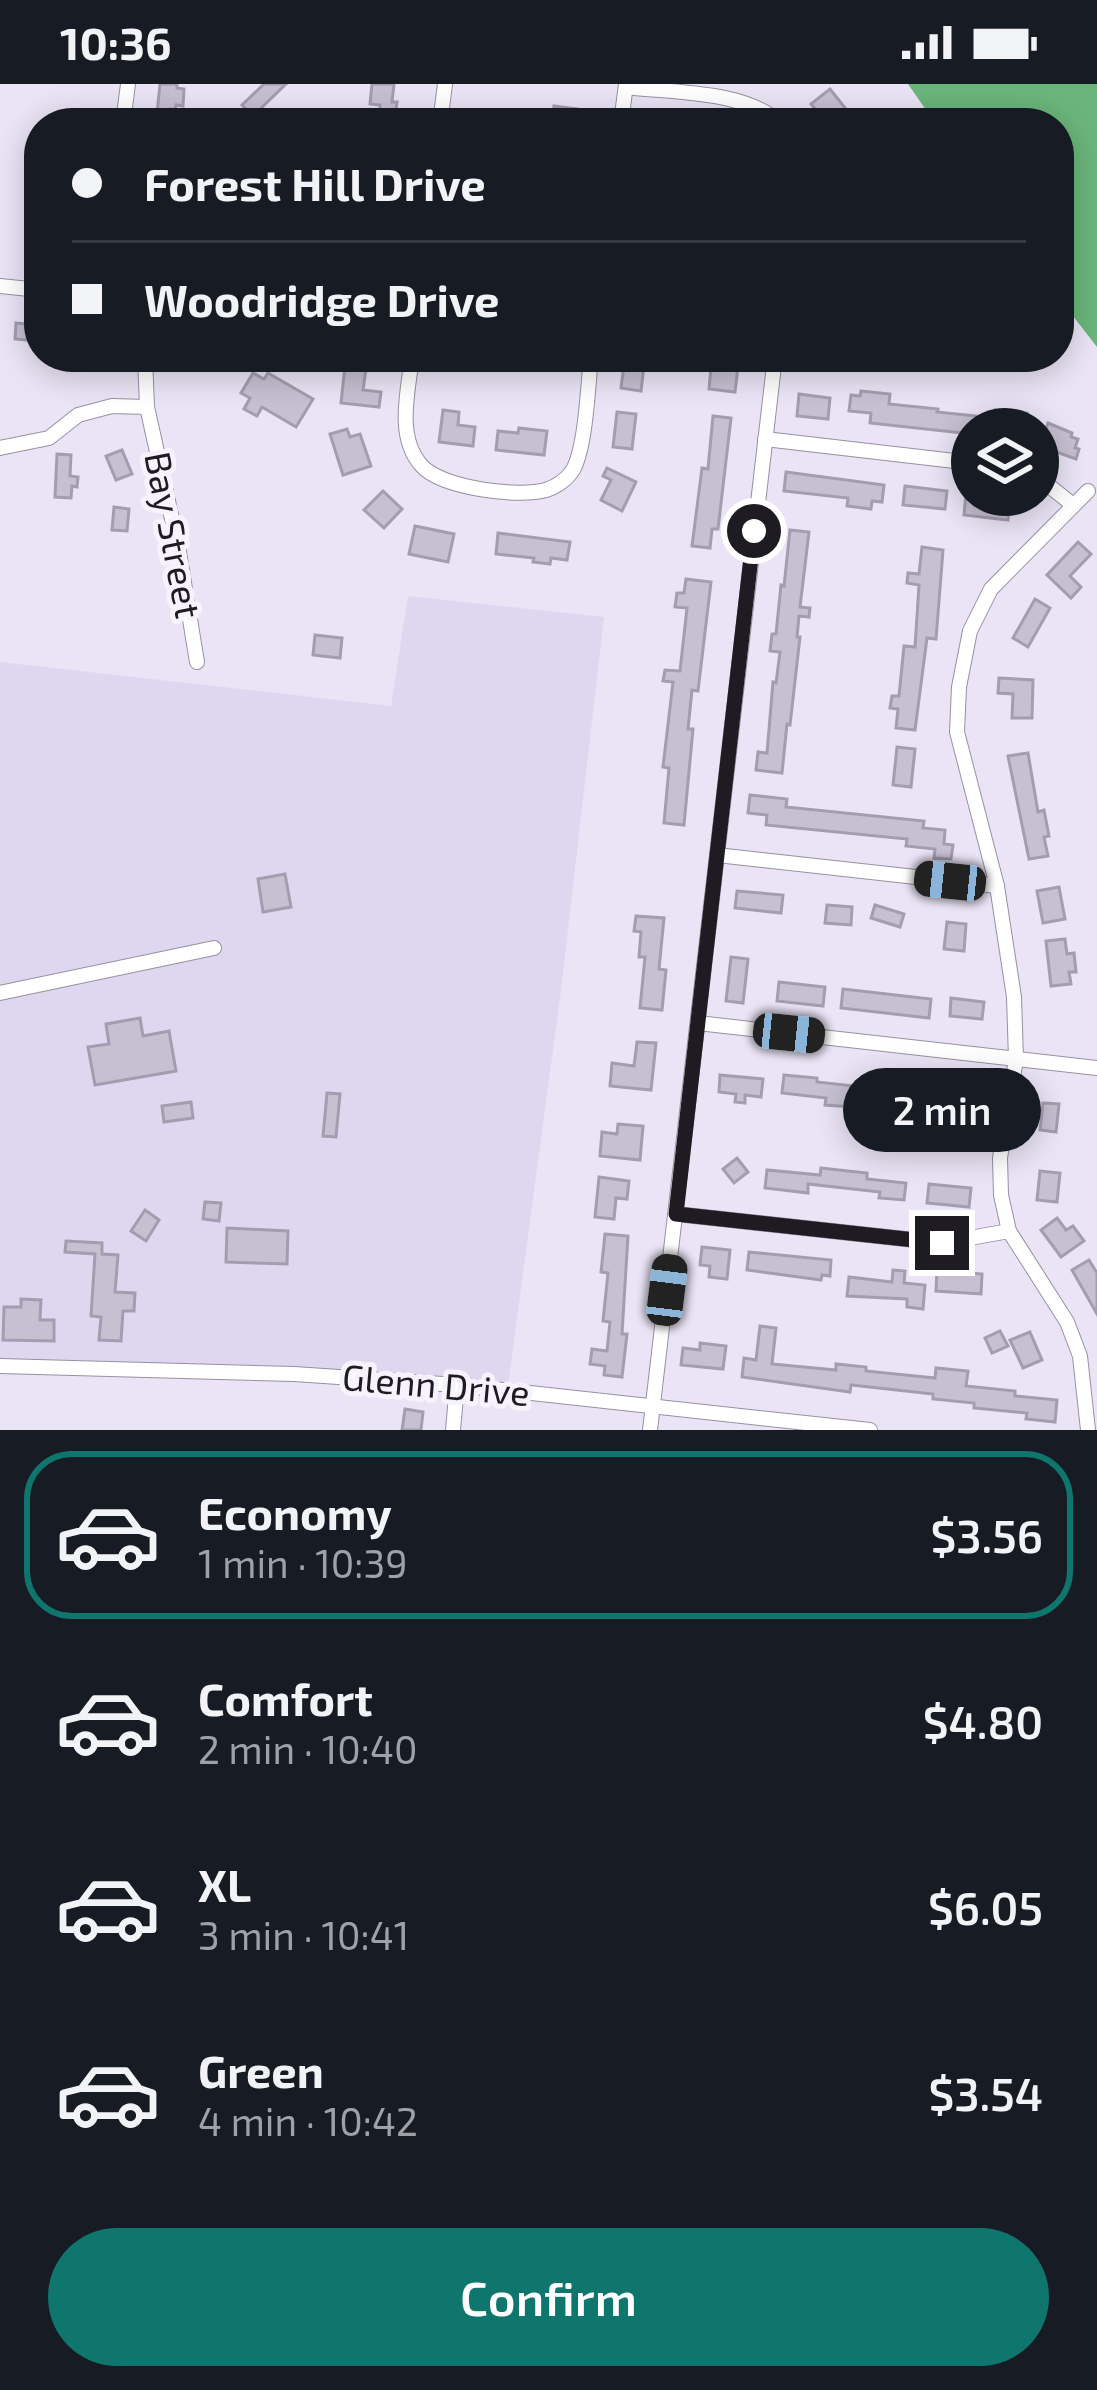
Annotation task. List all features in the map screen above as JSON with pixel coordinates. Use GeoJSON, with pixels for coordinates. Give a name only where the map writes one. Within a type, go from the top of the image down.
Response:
{"type":"FeatureCollection","features":[{"type":"Feature","properties":{"kind":"street"},"geometry":{"type":"LineString","coordinates":[[626,86],[726,99],[756,108]]}},
{"type":"Feature","properties":{"kind":"street","name":"Bay Street"},"geometry":{"type":"LineString","coordinates":[[146,372],[147,407],[178,546],[196,662]]}},
{"type":"Feature","properties":{"kind":"street"},"geometry":{"type":"LineString","coordinates":[[411,372],[406,430],[422,467],[436,478],[460,485],[529,493],[550,489],[573,471],[590,372]]}},
{"type":"Feature","properties":{"kind":"street"},"geometry":{"type":"LineString","coordinates":[[650,1430],[773,372]]}},
{"type":"Feature","properties":{"kind":"street"},"geometry":{"type":"LineString","coordinates":[[0,448],[49,438],[78,415],[112,406],[147,407]]}},
{"type":"Feature","properties":{"kind":"street"},"geometry":{"type":"LineString","coordinates":[[765,439],[951,461]]}},
{"type":"Feature","properties":{"kind":"street"},"geometry":{"type":"LineString","coordinates":[[1088,491],[991,589],[970,631],[957,732],[997,886],[1014,998],[1016,1059],[1000,1157],[1001,1195],[1009,1231],[1074,1339],[1088,1430]]}},
{"type":"Feature","properties":{"kind":"street"},"geometry":{"type":"LineString","coordinates":[[1059,494],[1073,505]]}},
{"type":"Feature","properties":{"kind":"street"},"geometry":{"type":"LineString","coordinates":[[717,855],[997,886]]}},
{"type":"Feature","properties":{"kind":"street"},"geometry":{"type":"LineString","coordinates":[[0,993],[214,948]]}},
{"type":"Feature","properties":{"kind":"street"},"geometry":{"type":"LineString","coordinates":[[698,1023],[1097,1069]]}},
{"type":"Feature","properties":{"kind":"street"},"geometry":{"type":"LineString","coordinates":[[676,1214],[942,1243],[1009,1231]]}},
{"type":"Feature","properties":{"kind":"street","name":"Glenn Drive"},"geometry":{"type":"LineString","coordinates":[[0,1366],[457,1384],[870,1430]]}},
{"type":"Feature","properties":{"kind":"street"},"geometry":{"type":"LineString","coordinates":[[453,1430],[457,1384]]}},
{"type":"Feature","properties":{"kind":"shaded area"},"geometry":{"type":"Polygon","coordinates":[[[408,596],[604,617],[508,1385],[0,1367],[0,662],[391,706],[408,596]]]}},
{"type":"Feature","properties":{"kind":"green space"},"geometry":{"type":"Polygon","coordinates":[[[908,84],[1097,84],[1097,347],[1074,317],[1074,108],[925,108],[908,84]]]}},
{"type":"Feature","properties":{"kind":"building"},"geometry":{"type":"Polygon","coordinates":[[[160,84],[184,89],[183,106],[158,108],[160,84]]]}},
{"type":"Feature","properties":{"kind":"building"},"geometry":{"type":"Polygon","coordinates":[[[264,84],[286,84],[261,108],[242,105],[264,84]]]}},
{"type":"Feature","properties":{"kind":"building"},"geometry":{"type":"Polygon","coordinates":[[[372,84],[394,84],[392,102],[397,102],[396,108],[370,104],[372,84]]]}},
{"type":"Feature","properties":{"kind":"building"},"geometry":{"type":"Polygon","coordinates":[[[830,89],[845,108],[814,108],[811,104],[830,89]]]}},
{"type":"Feature","properties":{"kind":"building"},"geometry":{"type":"Polygon","coordinates":[[[16,323],[24,324],[24,340],[15,339],[16,323]]]}},
{"type":"Feature","properties":{"kind":"building"},"geometry":{"type":"Polygon","coordinates":[[[344,372],[366,372],[363,390],[381,392],[379,407],[341,403],[344,372]]]}},
{"type":"Feature","properties":{"kind":"building"},"geometry":{"type":"Polygon","coordinates":[[[623,372],[643,372],[641,391],[621,388],[623,372]]]}},
{"type":"Feature","properties":{"kind":"building"},"geometry":{"type":"Polygon","coordinates":[[[711,372],[737,372],[735,392],[709,389],[711,372]]]}},
{"type":"Feature","properties":{"kind":"building"},"geometry":{"type":"Polygon","coordinates":[[[253,373],[264,379],[268,373],[313,399],[296,427],[262,407],[257,416],[244,409],[250,398],[241,393],[253,373]]]}},
{"type":"Feature","properties":{"kind":"building"},"geometry":{"type":"Polygon","coordinates":[[[861,391],[890,394],[889,404],[951,413],[951,432],[870,423],[871,413],[849,411],[851,395],[860,396],[861,391]]]}},
{"type":"Feature","properties":{"kind":"building"},"geometry":{"type":"Polygon","coordinates":[[[799,394],[830,398],[828,419],[797,416],[799,394]]]}},
{"type":"Feature","properties":{"kind":"building"},"geometry":{"type":"Polygon","coordinates":[[[443,410],[459,412],[458,425],[475,427],[473,446],[439,442],[443,410]]]}},
{"type":"Feature","properties":{"kind":"building"},"geometry":{"type":"Polygon","coordinates":[[[617,412],[636,414],[632,449],[613,447],[617,412]]]}},
{"type":"Feature","properties":{"kind":"building"},"geometry":{"type":"Polygon","coordinates":[[[713,416],[731,418],[718,529],[712,529],[710,548],[692,546],[713,416]]]}},
{"type":"Feature","properties":{"kind":"building"},"geometry":{"type":"Polygon","coordinates":[[[519,428],[547,431],[544,455],[496,450],[498,431],[518,433],[519,428]]]}},
{"type":"Feature","properties":{"kind":"building"},"geometry":{"type":"Polygon","coordinates":[[[1059,428],[1078,439],[1076,459],[1059,453],[1059,428]]]}},
{"type":"Feature","properties":{"kind":"building"},"geometry":{"type":"Polygon","coordinates":[[[347,429],[350,437],[360,434],[371,466],[343,475],[330,434],[347,429]]]}},
{"type":"Feature","properties":{"kind":"building"},"geometry":{"type":"Polygon","coordinates":[[[122,450],[132,474],[116,480],[106,456],[122,450]]]}},
{"type":"Feature","properties":{"kind":"building"},"geometry":{"type":"Polygon","coordinates":[[[57,454],[71,455],[70,476],[78,477],[71,498],[55,497],[57,454]]]}},
{"type":"Feature","properties":{"kind":"building"},"geometry":{"type":"Polygon","coordinates":[[[607,468],[636,482],[622,511],[601,500],[611,480],[603,476],[607,468]]]}},
{"type":"Feature","properties":{"kind":"building"},"geometry":{"type":"Polygon","coordinates":[[[786,472],[884,485],[882,502],[872,501],[871,509],[847,506],[848,498],[784,491],[786,472]]]}},
{"type":"Feature","properties":{"kind":"building"},"geometry":{"type":"Polygon","coordinates":[[[905,486],[947,491],[945,509],[903,505],[905,486]]]}},
{"type":"Feature","properties":{"kind":"building"},"geometry":{"type":"Polygon","coordinates":[[[383,491],[402,509],[384,528],[364,510],[383,491]]]}},
{"type":"Feature","properties":{"kind":"building"},"geometry":{"type":"Polygon","coordinates":[[[114,507],[129,509],[127,531],[112,530],[114,507]]]}},
{"type":"Feature","properties":{"kind":"building"},"geometry":{"type":"Polygon","coordinates":[[[415,526],[454,534],[448,562],[409,554],[415,526]]]}},
{"type":"Feature","properties":{"kind":"building"},"geometry":{"type":"Polygon","coordinates":[[[790,530],[809,532],[800,607],[810,608],[809,617],[799,616],[782,773],[756,770],[758,752],[767,753],[780,652],[770,651],[790,530]]]}},
{"type":"Feature","properties":{"kind":"building"},"geometry":{"type":"Polygon","coordinates":[[[498,533],[570,542],[567,560],[551,558],[550,564],[496,554],[498,533]]]}},
{"type":"Feature","properties":{"kind":"building"},"geometry":{"type":"Polygon","coordinates":[[[1078,542],[1091,554],[1070,576],[1081,587],[1071,598],[1047,575],[1078,542]]]}},
{"type":"Feature","properties":{"kind":"building"},"geometry":{"type":"Polygon","coordinates":[[[922,547],[943,550],[936,639],[927,638],[915,730],[896,728],[898,709],[890,708],[892,696],[899,696],[904,646],[915,647],[919,585],[907,583],[908,573],[919,574],[922,547]]]}},
{"type":"Feature","properties":{"kind":"building"},"geometry":{"type":"Polygon","coordinates":[[[686,579],[711,582],[698,691],[692,690],[684,825],[664,823],[669,768],[663,767],[673,682],[663,681],[665,670],[680,671],[687,608],[675,607],[686,579]]]}},
{"type":"Feature","properties":{"kind":"building"},"geometry":{"type":"Polygon","coordinates":[[[1035,599],[1050,608],[1028,647],[1013,638],[1035,599]]]}},
{"type":"Feature","properties":{"kind":"building"},"geometry":{"type":"Polygon","coordinates":[[[315,635],[342,638],[340,658],[313,655],[315,635]]]}},
{"type":"Feature","properties":{"kind":"building"},"geometry":{"type":"Polygon","coordinates":[[[999,678],[1033,680],[1032,718],[1012,718],[1013,694],[998,693],[999,678]]]}},
{"type":"Feature","properties":{"kind":"building"},"geometry":{"type":"Polygon","coordinates":[[[897,747],[915,749],[911,787],[893,785],[897,747]]]}},
{"type":"Feature","properties":{"kind":"building"},"geometry":{"type":"Polygon","coordinates":[[[1028,753],[1038,812],[1044,810],[1049,836],[1044,837],[1048,856],[1029,859],[1008,756],[1028,753]]]}},
{"type":"Feature","properties":{"kind":"building"},"geometry":{"type":"Polygon","coordinates":[[[750,795],[787,799],[786,807],[924,821],[923,828],[945,830],[944,844],[953,845],[951,859],[934,858],[935,849],[906,846],[907,839],[766,825],[767,815],[748,813],[750,795]]]}},
{"type":"Feature","properties":{"kind":"building"},"geometry":{"type":"Polygon","coordinates":[[[285,874],[291,907],[263,912],[258,879],[285,874]]]}},
{"type":"Feature","properties":{"kind":"building"},"geometry":{"type":"Polygon","coordinates":[[[1059,887],[1065,919],[1043,923],[1037,891],[1059,887]]]}},
{"type":"Feature","properties":{"kind":"building"},"geometry":{"type":"Polygon","coordinates":[[[737,891],[783,895],[781,913],[735,908],[737,891]]]}},
{"type":"Feature","properties":{"kind":"building"},"geometry":{"type":"Polygon","coordinates":[[[827,905],[852,907],[851,925],[825,923],[827,905]]]}},
{"type":"Feature","properties":{"kind":"building"},"geometry":{"type":"Polygon","coordinates":[[[875,905],[904,914],[900,927],[871,918],[875,905]]]}},
{"type":"Feature","properties":{"kind":"building"},"geometry":{"type":"Polygon","coordinates":[[[636,916],[664,918],[659,969],[666,970],[662,1010],[640,1008],[645,957],[639,957],[641,932],[634,931],[636,916]]]}},
{"type":"Feature","properties":{"kind":"building"},"geometry":{"type":"Polygon","coordinates":[[[947,922],[966,924],[964,951],[944,949],[947,922]]]}},
{"type":"Feature","properties":{"kind":"building"},"geometry":{"type":"Polygon","coordinates":[[[1065,939],[1067,954],[1074,953],[1076,972],[1069,972],[1071,984],[1051,986],[1046,941],[1065,939]]]}},
{"type":"Feature","properties":{"kind":"building"},"geometry":{"type":"Polygon","coordinates":[[[731,957],[748,959],[743,1003],[726,1001],[731,957]]]}},
{"type":"Feature","properties":{"kind":"building"},"geometry":{"type":"Polygon","coordinates":[[[779,982],[825,987],[823,1006],[777,1001],[779,982]]]}},
{"type":"Feature","properties":{"kind":"building"},"geometry":{"type":"Polygon","coordinates":[[[843,989],[931,999],[929,1018],[841,1008],[843,989]]]}},
{"type":"Feature","properties":{"kind":"building"},"geometry":{"type":"Polygon","coordinates":[[[951,998],[984,1002],[982,1019],[950,1016],[951,998]]]}},
{"type":"Feature","properties":{"kind":"building"},"geometry":{"type":"Polygon","coordinates":[[[140,1018],[143,1036],[169,1031],[176,1071],[95,1085],[88,1047],[109,1044],[106,1024],[140,1018]]]}},
{"type":"Feature","properties":{"kind":"building"},"geometry":{"type":"Polygon","coordinates":[[[637,1042],[656,1043],[651,1090],[610,1086],[612,1063],[634,1066],[637,1042]]]}},
{"type":"Feature","properties":{"kind":"building"},"geometry":{"type":"Polygon","coordinates":[[[720,1075],[763,1079],[761,1097],[745,1095],[745,1103],[735,1102],[736,1094],[719,1092],[720,1075]]]}},
{"type":"Feature","properties":{"kind":"building"},"geometry":{"type":"Polygon","coordinates":[[[784,1075],[927,1094],[924,1112],[825,1105],[826,1098],[782,1093],[784,1075]]]}},
{"type":"Feature","properties":{"kind":"building"},"geometry":{"type":"Polygon","coordinates":[[[955,1089],[973,1091],[970,1127],[942,1124],[943,1106],[953,1106],[955,1089]]]}},
{"type":"Feature","properties":{"kind":"building"},"geometry":{"type":"Polygon","coordinates":[[[327,1093],[340,1094],[336,1137],[323,1136],[327,1093]]]}},
{"type":"Feature","properties":{"kind":"building"},"geometry":{"type":"Polygon","coordinates":[[[191,1102],[193,1118],[164,1122],[162,1106],[191,1102]]]}},
{"type":"Feature","properties":{"kind":"building"},"geometry":{"type":"Polygon","coordinates":[[[1043,1103],[1059,1104],[1056,1132],[1040,1130],[1043,1103]]]}},
{"type":"Feature","properties":{"kind":"building"},"geometry":{"type":"Polygon","coordinates":[[[618,1124],[643,1126],[640,1160],[600,1156],[602,1132],[617,1134],[618,1124]]]}},
{"type":"Feature","properties":{"kind":"building"},"geometry":{"type":"Polygon","coordinates":[[[737,1158],[748,1172],[734,1183],[723,1169],[737,1158]]]}},
{"type":"Feature","properties":{"kind":"building"},"geometry":{"type":"Polygon","coordinates":[[[821,1168],[906,1183],[904,1200],[879,1198],[880,1192],[808,1184],[808,1193],[765,1188],[767,1170],[820,1175],[821,1168]]]}},
{"type":"Feature","properties":{"kind":"building"},"geometry":{"type":"Polygon","coordinates":[[[1040,1171],[1060,1173],[1057,1202],[1037,1200],[1040,1171]]]}},
{"type":"Feature","properties":{"kind":"building"},"geometry":{"type":"Polygon","coordinates":[[[599,1177],[629,1181],[627,1199],[616,1198],[614,1219],[595,1217],[599,1177]]]}},
{"type":"Feature","properties":{"kind":"building"},"geometry":{"type":"Polygon","coordinates":[[[929,1184],[971,1188],[969,1207],[927,1203],[929,1184]]]}},
{"type":"Feature","properties":{"kind":"building"},"geometry":{"type":"Polygon","coordinates":[[[205,1202],[221,1203],[219,1221],[203,1219],[205,1202]]]}},
{"type":"Feature","properties":{"kind":"building"},"geometry":{"type":"Polygon","coordinates":[[[145,1210],[159,1220],[146,1241],[131,1231],[145,1210]]]}},
{"type":"Feature","properties":{"kind":"building"},"geometry":{"type":"Polygon","coordinates":[[[1057,1218],[1066,1230],[1073,1226],[1084,1241],[1061,1257],[1041,1230],[1057,1218]]]}},
{"type":"Feature","properties":{"kind":"building"},"geometry":{"type":"Polygon","coordinates":[[[227,1228],[288,1231],[287,1264],[226,1262],[227,1228]]]}},
{"type":"Feature","properties":{"kind":"building"},"geometry":{"type":"Polygon","coordinates":[[[605,1234],[628,1236],[622,1377],[604,1375],[605,1366],[590,1364],[592,1349],[607,1351],[610,1322],[603,1321],[608,1273],[601,1272],[605,1234]]]}},
{"type":"Feature","properties":{"kind":"building"},"geometry":{"type":"Polygon","coordinates":[[[66,1241],[102,1243],[102,1254],[118,1255],[115,1292],[135,1293],[134,1311],[123,1311],[121,1341],[99,1340],[101,1317],[91,1316],[95,1254],[65,1252],[66,1241]]]}},
{"type":"Feature","properties":{"kind":"building"},"geometry":{"type":"Polygon","coordinates":[[[702,1247],[730,1250],[727,1279],[709,1277],[710,1266],[700,1265],[702,1247]]]}},
{"type":"Feature","properties":{"kind":"building"},"geometry":{"type":"Polygon","coordinates":[[[749,1252],[831,1260],[830,1276],[822,1275],[821,1280],[747,1270],[749,1252]]]}},
{"type":"Feature","properties":{"kind":"building"},"geometry":{"type":"Polygon","coordinates":[[[1089,1260],[1097,1273],[1097,1314],[1072,1270],[1089,1260]]]}},
{"type":"Feature","properties":{"kind":"building"},"geometry":{"type":"Polygon","coordinates":[[[893,1270],[905,1271],[904,1283],[925,1285],[923,1309],[907,1307],[907,1299],[847,1296],[849,1277],[892,1282],[893,1270]]]}},
{"type":"Feature","properties":{"kind":"building"},"geometry":{"type":"Polygon","coordinates":[[[937,1270],[982,1274],[981,1294],[936,1291],[937,1270]]]}},
{"type":"Feature","properties":{"kind":"building"},"geometry":{"type":"Polygon","coordinates":[[[21,1299],[41,1300],[40,1320],[54,1320],[54,1341],[3,1340],[4,1307],[21,1307],[21,1299]]]}},
{"type":"Feature","properties":{"kind":"building"},"geometry":{"type":"Polygon","coordinates":[[[760,1326],[776,1328],[772,1364],[836,1370],[836,1364],[935,1378],[936,1368],[968,1371],[966,1386],[1057,1400],[1055,1422],[1026,1419],[1027,1413],[974,1408],[974,1403],[933,1399],[933,1394],[851,1385],[850,1392],[742,1377],[744,1358],[756,1360],[760,1326]]]}},
{"type":"Feature","properties":{"kind":"building"},"geometry":{"type":"Polygon","coordinates":[[[1000,1331],[1008,1346],[992,1353],[985,1338],[1000,1331]]]}},
{"type":"Feature","properties":{"kind":"building"},"geometry":{"type":"Polygon","coordinates":[[[1030,1332],[1042,1360],[1023,1368],[1010,1340],[1030,1332]]]}},
{"type":"Feature","properties":{"kind":"building"},"geometry":{"type":"Polygon","coordinates":[[[700,1343],[726,1346],[723,1369],[681,1365],[683,1348],[700,1350],[700,1343]]]}},
{"type":"Feature","properties":{"kind":"building"},"geometry":{"type":"Polygon","coordinates":[[[405,1409],[423,1412],[421,1430],[402,1430],[405,1409]]]}},
{"type":"Feature","properties":{"kind":"route"},"geometry":{"type":"LineString","coordinates":[[754,531],[676,1214],[942,1243]]}}]}
